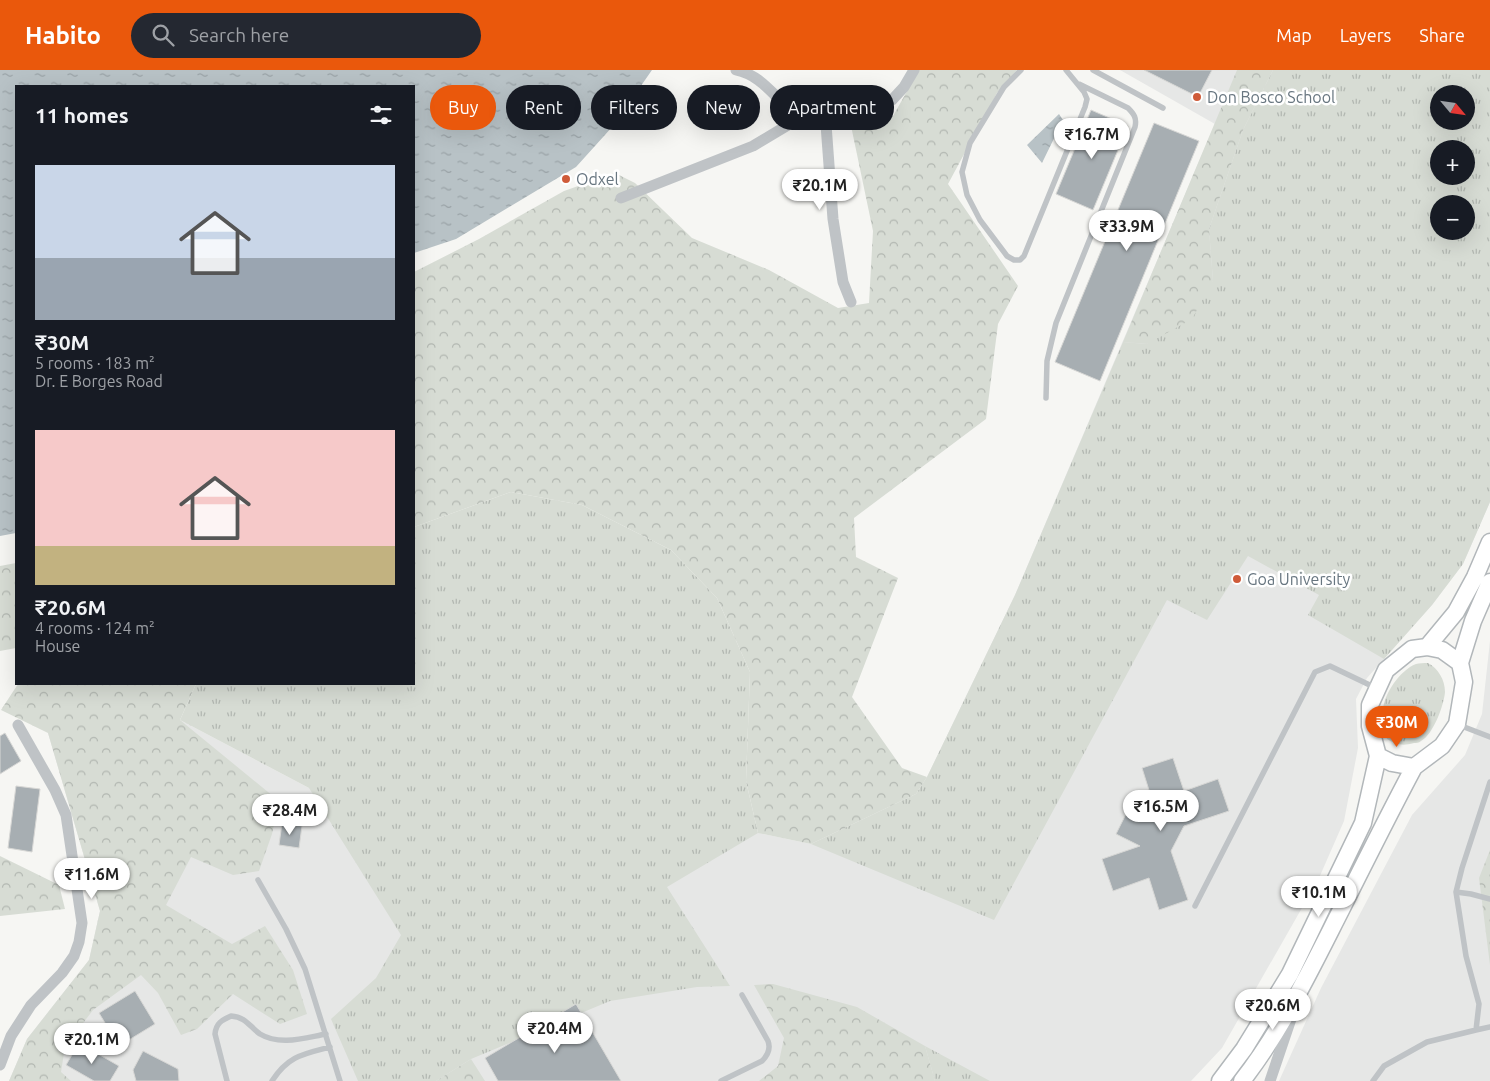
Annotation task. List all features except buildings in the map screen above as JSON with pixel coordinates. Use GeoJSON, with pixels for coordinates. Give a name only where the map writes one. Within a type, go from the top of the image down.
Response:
{"type":"FeatureCollection","features":[{"type":"Feature","properties":{"kind":"main road"},"geometry":{"type":"LineString","coordinates":[[1427,647],[1456,612],[1475,577],[1490,542]]}},
{"type":"Feature","properties":{"kind":"main road"},"geometry":{"type":"LineString","coordinates":[[1242,1081],[1258,1060],[1301,990],[1414,767],[1442,746],[1457,724],[1464,682],[1460,663],[1473,621],[1490,582]]}},
{"type":"Feature","properties":{"kind":"main road"},"geometry":{"type":"LineString","coordinates":[[1220,1081],[1244,1049],[1294,965],[1363,823],[1378,756],[1370,726],[1370,705],[1386,670],[1412,649],[1427,647],[1442,650],[1460,663]]}},
{"type":"Feature","properties":{"kind":"main road"},"geometry":{"type":"LineString","coordinates":[[1378,756],[1392,763],[1414,767]]}},
{"type":"Feature","properties":{"kind":"street"},"geometry":{"type":"LineString","coordinates":[[736,70],[746,72],[758,79],[770,90]]}},
{"type":"Feature","properties":{"kind":"street"},"geometry":{"type":"LineString","coordinates":[[894,98],[904,87],[914,70]]}},
{"type":"Feature","properties":{"kind":"street"},"geometry":{"type":"LineString","coordinates":[[620,198],[753,146],[780,130]]}},
{"type":"Feature","properties":{"kind":"street"},"geometry":{"type":"LineString","coordinates":[[826,130],[833,219],[843,282],[851,302]]}},
{"type":"Feature","properties":{"kind":"street"},"geometry":{"type":"LineString","coordinates":[[0,1065],[11,1036],[31,1004],[62,973],[74,956],[79,942],[82,923],[66,815],[55,790],[18,725]]}},
{"type":"Feature","properties":{"kind":"street"},"geometry":{"type":"LineString","coordinates":[[1270,1081],[1301,990]]}},
{"type":"Feature","properties":{"kind":"lane"},"geometry":{"type":"LineString","coordinates":[[1021,70],[1004,87],[970,143],[962,172],[967,195],[980,220],[1007,256],[1014,260],[1020,260],[1024,256],[1085,108],[1087,99],[1084,92],[1066,70]]}},
{"type":"Feature","properties":{"kind":"lane"},"geometry":{"type":"LineString","coordinates":[[1093,70],[1163,108]]}},
{"type":"Feature","properties":{"kind":"lane"},"geometry":{"type":"LineString","coordinates":[[1046,398],[1047,361],[1056,323],[1136,127],[1134,114],[1128,108],[1075,81]]}},
{"type":"Feature","properties":{"kind":"lane"},"geometry":{"type":"LineString","coordinates":[[1195,906],[1315,672],[1330,666],[1378,689]]}},
{"type":"Feature","properties":{"kind":"lane"},"geometry":{"type":"LineString","coordinates":[[1457,724],[1490,737]]}},
{"type":"Feature","properties":{"kind":"lane"},"geometry":{"type":"LineString","coordinates":[[1476,1030],[1479,1004],[1466,956],[1456,892],[1490,782]]}},
{"type":"Feature","properties":{"kind":"lane"},"geometry":{"type":"LineString","coordinates":[[258,880],[286,929],[305,968],[340,1081]]}},
{"type":"Feature","properties":{"kind":"lane"},"geometry":{"type":"LineString","coordinates":[[1456,892],[1490,899]]}},
{"type":"Feature","properties":{"kind":"lane"},"geometry":{"type":"LineString","coordinates":[[721,1081],[762,1061],[770,1047],[742,995]]}},
{"type":"Feature","properties":{"kind":"lane"},"geometry":{"type":"LineString","coordinates":[[227,1081],[215,1034],[220,1021],[231,1016],[243,1018],[258,1032],[268,1038],[277,1040],[326,1034]]}},
{"type":"Feature","properties":{"kind":"lane"},"geometry":{"type":"LineString","coordinates":[[1372,1081],[1384,1066],[1427,1042],[1490,1027]]}},
{"type":"Feature","properties":{"kind":"lane"},"geometry":{"type":"LineString","coordinates":[[272,1081],[280,1069],[291,1060],[302,1054],[330,1047]]}},
{"type":"Feature","properties":{"kind":"shaded area","name":"Goa University"},"geometry":{"type":"Polygon","coordinates":[[[1120,70],[1490,70],[1490,502],[1463,564],[1432,605],[1367,678],[1356,699],[1358,748],[1344,821],[1319,878],[1222,1048],[1191,1081],[9,1081],[27,1039],[89,960],[100,911],[48,733],[180,720],[309,788],[494,777],[811,844],[916,794],[927,777],[1015,595],[1215,124],[1120,70]]]}},
{"type":"Feature","properties":{"kind":"shaded area"},"geometry":{"type":"Polygon","coordinates":[[[1490,641],[1490,1081],[1279,1081],[1321,988],[1412,815],[1465,755],[1482,714],[1490,641]]]}},
{"type":"Feature","properties":{"kind":"green space"},"geometry":{"type":"Polygon","coordinates":[[[919,70],[1017,70],[997,93],[948,184],[1018,286],[998,324],[986,419],[854,518],[856,557],[898,578],[852,697],[902,768],[927,777],[916,794],[811,844],[758,833],[746,781],[750,672],[717,598],[671,550],[582,505],[511,492],[415,527],[415,271],[479,239],[564,191],[615,173],[635,183],[692,238],[769,270],[838,308],[869,303],[873,231],[852,130],[894,130],[894,114],[919,70]]]}},
{"type":"Feature","properties":{"kind":"green space"},"geometry":{"type":"Polygon","coordinates":[[[1237,70],[1273,70],[1243,130],[1209,229],[1213,281],[1192,319],[1147,344],[1123,342],[1237,70]]]}},
{"type":"Feature","properties":{"kind":"green space"},"geometry":{"type":"Polygon","coordinates":[[[1273,70],[1490,70],[1490,502],[1463,564],[1432,605],[1384,659],[1308,615],[1319,595],[1248,556],[1207,620],[1167,600],[994,920],[811,844],[916,794],[927,777],[1015,595],[1123,342],[1147,344],[1213,281],[1209,229],[1243,130],[1273,70]]]}},
{"type":"Feature","properties":{"kind":"green space"},"geometry":{"type":"Polygon","coordinates":[[[511,492],[582,505],[671,550],[717,598],[750,672],[746,781],[758,833],[667,887],[730,986],[697,987],[610,1001],[471,1059],[436,1081],[358,1081],[331,1019],[376,978],[401,935],[309,788],[180,720],[196,685],[415,685],[415,527],[511,492]]]}},
{"type":"Feature","properties":{"kind":"green space"},"geometry":{"type":"Polygon","coordinates":[[[15,563],[15,648],[0,651],[0,566],[15,563]]]}},
{"type":"Feature","properties":{"kind":"green space"},"geometry":{"type":"Polygon","coordinates":[[[1420,663],[1428,663],[1438,671],[1445,688],[1440,712],[1430,733],[1425,738],[1419,742],[1403,745],[1394,743],[1387,739],[1383,718],[1386,698],[1399,677],[1410,667],[1420,663]]]}},
{"type":"Feature","properties":{"kind":"green space"},"geometry":{"type":"Polygon","coordinates":[[[17,685],[196,685],[180,720],[279,801],[272,834],[259,871],[233,875],[191,857],[166,905],[232,944],[265,926],[293,970],[307,1014],[280,1024],[233,994],[197,1029],[181,1035],[158,993],[141,975],[93,1010],[65,1047],[61,1072],[71,1081],[9,1081],[27,1039],[89,960],[100,911],[48,733],[1,710],[17,685]]]}},
{"type":"Feature","properties":{"kind":"green space"},"geometry":{"type":"Polygon","coordinates":[[[1490,850],[1490,965],[1479,878],[1490,850]]]}},
{"type":"Feature","properties":{"kind":"green space"},"geometry":{"type":"Polygon","coordinates":[[[0,856],[59,885],[65,909],[0,916],[0,856]]]}},
{"type":"Feature","properties":{"kind":"green space"},"geometry":{"type":"Polygon","coordinates":[[[773,984],[857,1007],[925,1046],[935,1081],[759,1081],[778,1066],[784,1038],[754,985],[773,984]]]}},
{"type":"Feature","properties":{"kind":"green space"},"geometry":{"type":"Polygon","coordinates":[[[925,1046],[990,1081],[935,1081],[925,1046]]]}},
{"type":"Feature","properties":{"kind":"green space"},"geometry":{"type":"Polygon","coordinates":[[[471,1059],[485,1081],[436,1081],[471,1059]]]}},
{"type":"Feature","properties":{"kind":"water"},"geometry":{"type":"Polygon","coordinates":[[[0,70],[652,70],[642,85],[591,85],[591,130],[609,130],[576,167],[456,239],[415,253],[415,85],[15,85],[15,533],[0,536],[0,70]]]}},
{"type":"Feature","properties":{"kind":"water"},"geometry":{"type":"Polygon","coordinates":[[[1059,114],[1063,120],[1042,163],[1027,145],[1059,114]]]}},
{"type":"Feature","properties":{"kind":"place","name":"Don Bosco School"},"geometry":{"type":"Point","coordinates":[1197,97]}},
{"type":"Feature","properties":{"kind":"place","name":"Odxel"},"geometry":{"type":"Point","coordinates":[566,179]}},
{"type":"Feature","properties":{"kind":"place","name":"Goa University"},"geometry":{"type":"Point","coordinates":[1237,579]}}]}
